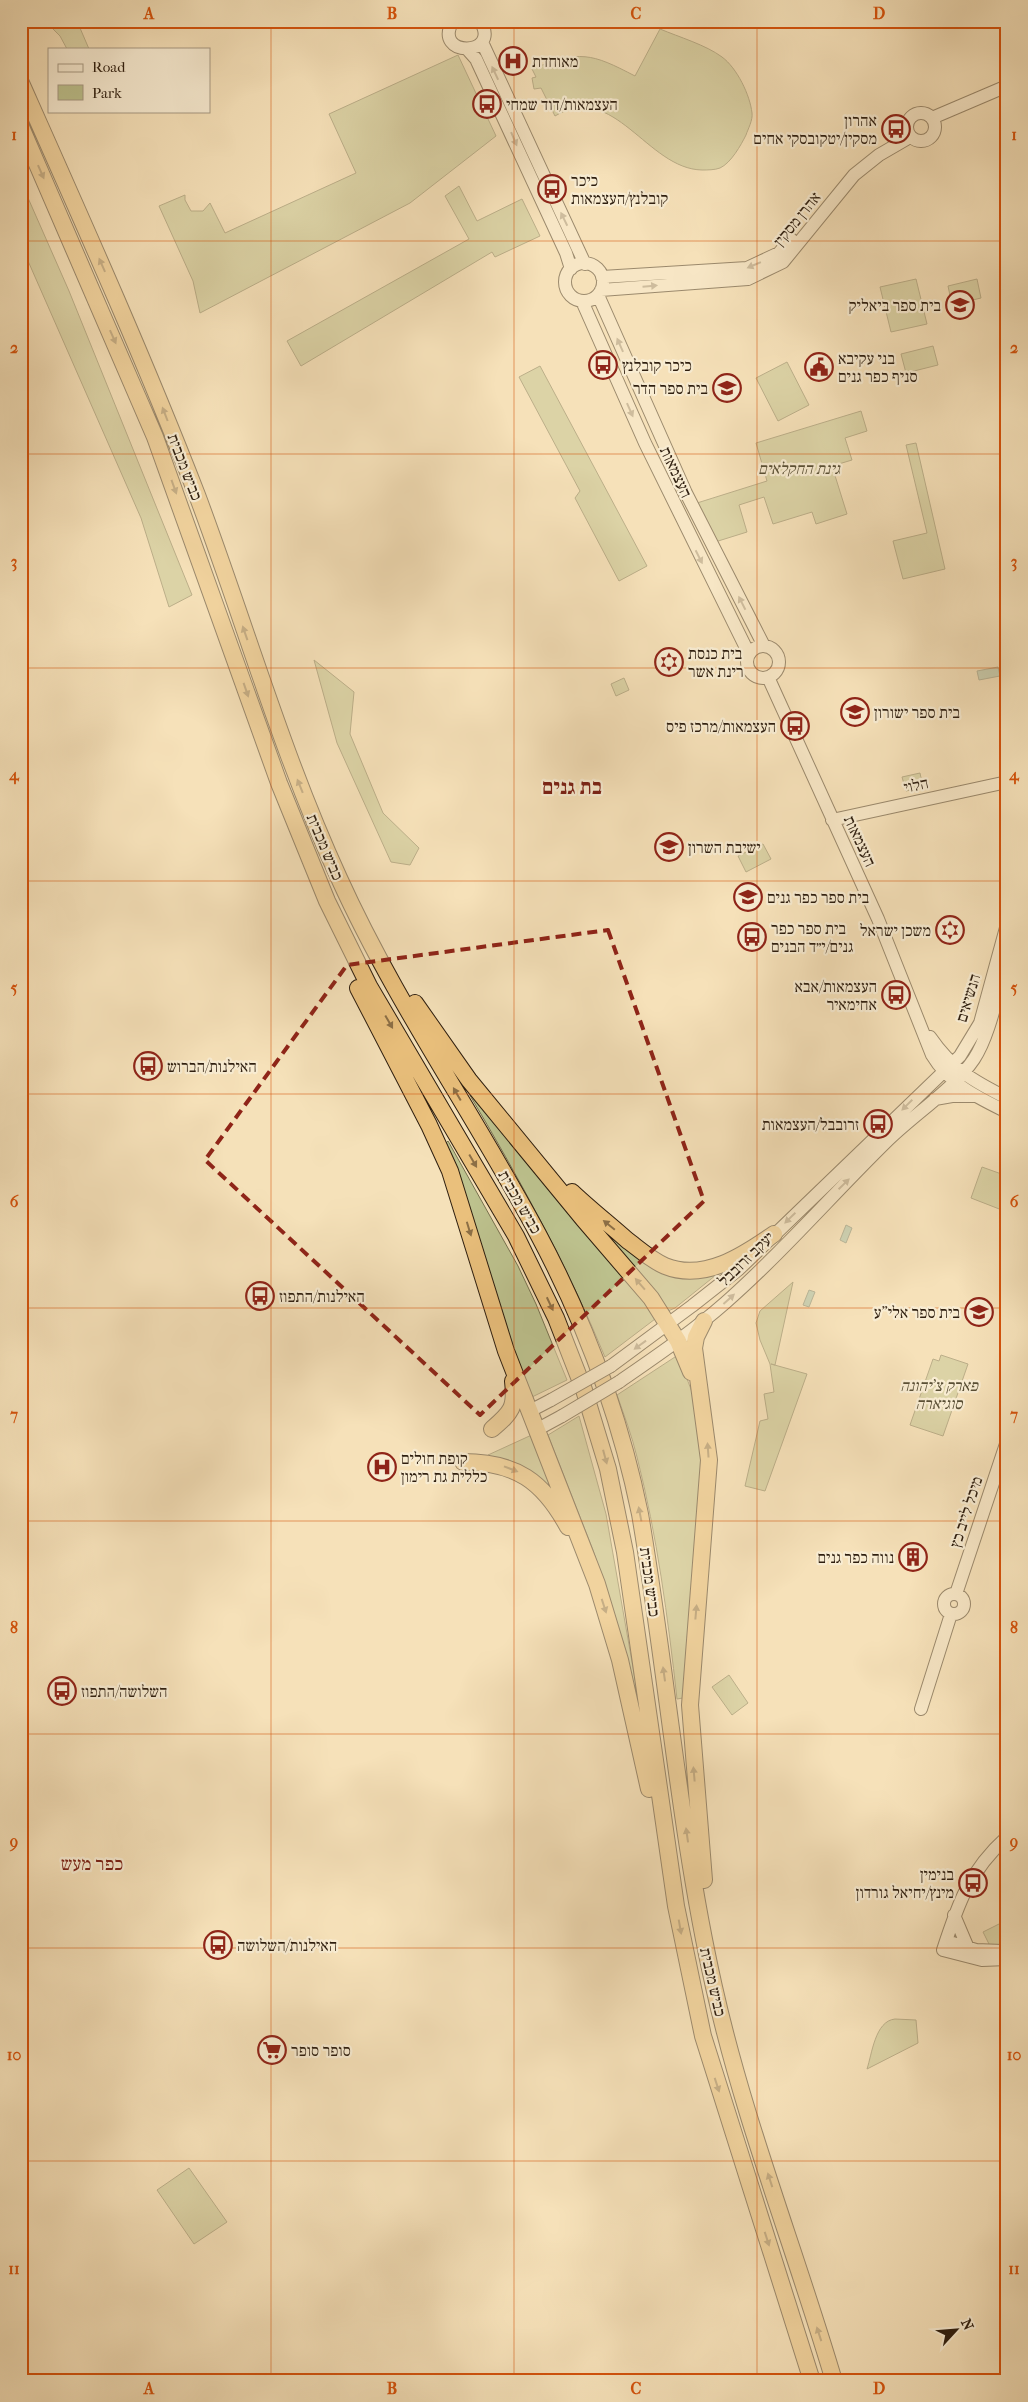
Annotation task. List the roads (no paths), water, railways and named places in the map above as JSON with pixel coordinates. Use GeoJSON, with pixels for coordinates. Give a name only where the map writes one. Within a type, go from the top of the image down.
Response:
{"type":"FeatureCollection","features":[{"type":"Feature","properties":{"kind":"highway","name":"כביש מכבית"},"geometry":{"type":"LineString","coordinates":[[21,84],[104,269],[163,410],[197,497],[296,776],[356,916],[393,985],[539,1236],[572,1304],[604,1384],[627,1459],[640,1514],[698,1909],[720,2014],[736,2075],[834,2381]]}},
{"type":"Feature","properties":{"kind":"highway","name":"כביש מכבית"},"geometry":{"type":"LineString","coordinates":[[21,127],[155,437],[279,783],[318,880],[369,986],[520,1244],[566,1340],[584,1390],[608,1469],[625,1552],[676,1906],[685,1956],[711,2067],[812,2381]]}},
{"type":"Feature","properties":{"kind":"highway"},"geometry":{"type":"LineString","coordinates":[[318,880],[351,972],[429,1125],[446,1164],[511,1364],[597,1584],[623,1674],[676,1906]]}},
{"type":"Feature","properties":{"kind":"highway"},"geometry":{"type":"LineString","coordinates":[[356,916],[450,1054],[518,1140],[651,1298],[678,1341],[694,1379],[702,1409]]}},
{"type":"Feature","properties":{"kind":"highway"},"geometry":{"type":"LineString","coordinates":[[518,1140],[602,1219],[664,1266],[692,1270],[718,1265],[751,1250],[774,1234]]}},
{"type":"Feature","properties":{"kind":"highway"},"geometry":{"type":"LineString","coordinates":[[704,1321],[696,1337],[694,1348],[708,1448],[708,1482],[693,1648],[690,1705],[702,1864],[720,2014]]}},
{"type":"Feature","properties":{"kind":"highway"},"geometry":{"type":"LineString","coordinates":[[492,1429],[511,1412],[514,1402],[511,1364]]}},
{"type":"Feature","properties":{"kind":"highway"},"geometry":{"type":"LineString","coordinates":[[463,1462],[503,1466],[524,1474],[534,1482],[559,1512],[597,1584]]}},
{"type":"Feature","properties":{"kind":"main road"},"geometry":{"type":"LineString","coordinates":[[453,21],[449,31],[452,41],[459,48],[468,50],[482,42]]}},
{"type":"Feature","properties":{"kind":"main road"},"geometry":{"type":"LineString","coordinates":[[480,21],[484,33],[482,42],[585,264]]}},
{"type":"Feature","properties":{"kind":"main road"},"geometry":{"type":"LineString","coordinates":[[468,50],[476,59],[566,252],[571,269],[566,279],[567,291],[576,299],[588,301],[600,287],[596,268],[585,264],[571,269]]}},
{"type":"Feature","properties":{"kind":"main road"},"geometry":{"type":"LineString","coordinates":[[934,121],[1007,86]]}},
{"type":"Feature","properties":{"kind":"main road"},"geometry":{"type":"LineString","coordinates":[[934,121],[1007,95]]}},
{"type":"Feature","properties":{"kind":"main road"},"geometry":{"type":"LineString","coordinates":[[923,112],[934,121],[933,134],[926,140],[917,140],[909,134],[907,123],[914,114],[923,112]]}},
{"type":"Feature","properties":{"kind":"main road","name":"אהרן מסקין"},"geometry":{"type":"LineString","coordinates":[[600,287],[748,279],[783,262],[854,175],[909,134]]}},
{"type":"Feature","properties":{"kind":"main road","name":"העצמאות"},"geometry":{"type":"LineString","coordinates":[[600,287],[686,493],[764,646]]}},
{"type":"Feature","properties":{"kind":"main road","name":"העצמאות"},"geometry":{"type":"LineString","coordinates":[[582,301],[658,470],[749,654]]}},
{"type":"Feature","properties":{"kind":"main road"},"geometry":{"type":"LineString","coordinates":[[764,646],[775,652],[779,661],[776,672],[768,677],[761,678],[751,673],[747,664],[749,654],[756,647],[764,646]]}},
{"type":"Feature","properties":{"kind":"main road","name":"העצמאות"},"geometry":{"type":"LineString","coordinates":[[768,677],[878,919],[920,1020],[929,1048],[947,1068]]}},
{"type":"Feature","properties":{"kind":"main road","name":"הלוי"},"geometry":{"type":"LineString","coordinates":[[832,820],[1007,782]]}},
{"type":"Feature","properties":{"kind":"main road","name":"הנשיאים"},"geometry":{"type":"LineString","coordinates":[[947,1068],[968,1045],[980,1023],[1007,924]]}},
{"type":"Feature","properties":{"kind":"main road","name":"הנשיאים"},"geometry":{"type":"LineString","coordinates":[[958,1078],[975,1057],[983,1040],[1007,962]]}},
{"type":"Feature","properties":{"kind":"main road","name":"העצמאות"},"geometry":{"type":"LineString","coordinates":[[920,1020],[947,1068]]}},
{"type":"Feature","properties":{"kind":"main road"},"geometry":{"type":"LineString","coordinates":[[928,1085],[931,1069],[929,1048]]}},
{"type":"Feature","properties":{"kind":"main road"},"geometry":{"type":"LineString","coordinates":[[975,1057],[975,1072],[979,1091]]}},
{"type":"Feature","properties":{"kind":"main road"},"geometry":{"type":"LineString","coordinates":[[947,1068],[958,1078],[1007,1112]]}},
{"type":"Feature","properties":{"kind":"main road","name":"יעקב זרובבל"},"geometry":{"type":"LineString","coordinates":[[530,1411],[611,1366],[738,1269],[947,1068]]}},
{"type":"Feature","properties":{"kind":"main road","name":"יעקב זרובבל"},"geometry":{"type":"LineString","coordinates":[[538,1429],[618,1382],[704,1321],[751,1279],[887,1140],[958,1078]]}},
{"type":"Feature","properties":{"kind":"main road"},"geometry":{"type":"LineString","coordinates":[[930,1101],[979,1091],[1007,1098]]}},
{"type":"Feature","properties":{"kind":"main road","name":"מיכל לייב כץ"},"geometry":{"type":"LineString","coordinates":[[921,1709],[951,1614],[957,1614],[963,1607],[963,1601],[956,1594],[1007,1441]]}},
{"type":"Feature","properties":{"kind":"main road"},"geometry":{"type":"LineString","coordinates":[[945,1946],[954,1915],[965,1890],[979,1869],[1007,1837]]}},
{"type":"Feature","properties":{"kind":"main road"},"geometry":{"type":"LineString","coordinates":[[954,1915],[968,1948]]}},
{"type":"Feature","properties":{"kind":"main road"},"geometry":{"type":"LineString","coordinates":[[945,1946],[994,1952],[1007,1951]]}},
{"type":"Feature","properties":{"kind":"main road"},"geometry":{"type":"LineString","coordinates":[[945,1946],[982,1960],[1007,1959]]}},
{"type":"Feature","properties":{"kind":"place","name":"מאוחדת"},"geometry":{"type":"Point","coordinates":[513,61]}},
{"type":"Feature","properties":{"kind":"place","name":"העצמאות/דוד שמחי"},"geometry":{"type":"Point","coordinates":[487,104]}},
{"type":"Feature","properties":{"kind":"place","name":"אהרון מסקין/יטקובסקי אחים"},"geometry":{"type":"Point","coordinates":[896,129]}},
{"type":"Feature","properties":{"kind":"place","name":"כיכר קובלנץ/העצמאות"},"geometry":{"type":"Point","coordinates":[552,189]}},
{"type":"Feature","properties":{"kind":"place","name":"בית ספר ביאליק"},"geometry":{"type":"Point","coordinates":[960,305]}},
{"type":"Feature","properties":{"kind":"place","name":"כיכר קובלנץ"},"geometry":{"type":"Point","coordinates":[603,365]}},
{"type":"Feature","properties":{"kind":"place","name":"בני עקיבא סניף כפר גנים"},"geometry":{"type":"Point","coordinates":[819,367]}},
{"type":"Feature","properties":{"kind":"place","name":"בית ספר הדר"},"geometry":{"type":"Point","coordinates":[727,388]}},
{"type":"Feature","properties":{"kind":"place","name":"בית כנסת רינת אשר"},"geometry":{"type":"Point","coordinates":[669,662]}},
{"type":"Feature","properties":{"kind":"place","name":"בית ספר ישורון"},"geometry":{"type":"Point","coordinates":[855,712]}},
{"type":"Feature","properties":{"kind":"place","name":"העצמאות/מרכז פיס"},"geometry":{"type":"Point","coordinates":[795,726]}},
{"type":"Feature","properties":{"kind":"place","name":"ישיבת השרון"},"geometry":{"type":"Point","coordinates":[669,847]}},
{"type":"Feature","properties":{"kind":"place","name":"בית ספר כפר גנים"},"geometry":{"type":"Point","coordinates":[748,897]}},
{"type":"Feature","properties":{"kind":"place","name":"משכן ישראל"},"geometry":{"type":"Point","coordinates":[950,930]}},
{"type":"Feature","properties":{"kind":"place","name":"בית ספר כפר גנים/י״ד הבנים"},"geometry":{"type":"Point","coordinates":[752,937]}},
{"type":"Feature","properties":{"kind":"place","name":"העצמאות/אבא אחימאיר"},"geometry":{"type":"Point","coordinates":[896,995]}},
{"type":"Feature","properties":{"kind":"place","name":"האילנות/הברוש"},"geometry":{"type":"Point","coordinates":[148,1066]}},
{"type":"Feature","properties":{"kind":"place","name":"זרובבל/העצמאות"},"geometry":{"type":"Point","coordinates":[878,1124]}},
{"type":"Feature","properties":{"kind":"place","name":"האילנות/התפוז"},"geometry":{"type":"Point","coordinates":[260,1296]}},
{"type":"Feature","properties":{"kind":"place","name":"בית ספר אלי\"ע"},"geometry":{"type":"Point","coordinates":[979,1312]}},
{"type":"Feature","properties":{"kind":"place","name":"קופת חולים כללית גת רימון"},"geometry":{"type":"Point","coordinates":[382,1467]}},
{"type":"Feature","properties":{"kind":"place","name":"נווה כפר גנים"},"geometry":{"type":"Point","coordinates":[913,1557]}},
{"type":"Feature","properties":{"kind":"place","name":"השלושה/התפוז"},"geometry":{"type":"Point","coordinates":[62,1691]}},
{"type":"Feature","properties":{"kind":"place","name":"בנימין מינץ/יחיאל גורדון"},"geometry":{"type":"Point","coordinates":[973,1883]}},
{"type":"Feature","properties":{"kind":"place","name":"האילנות/השלושה"},"geometry":{"type":"Point","coordinates":[218,1945]}},
{"type":"Feature","properties":{"kind":"place","name":"סופר סופר"},"geometry":{"type":"Point","coordinates":[272,2050]}},
{"type":"Feature","properties":{"kind":"district","name":"בת גנים"},"geometry":{"type":"Point","coordinates":[572,787]}},
{"type":"Feature","properties":{"kind":"district","name":"כפר מעש"},"geometry":{"type":"Point","coordinates":[92,1864]}},
{"type":"Feature","properties":{"kind":"park label","name":"גינת החקלאים"},"geometry":{"type":"Point","coordinates":[799,468]}},
{"type":"Feature","properties":{"kind":"park label","name":"פארק צ'יהונה סוגיארה"},"geometry":{"type":"Point","coordinates":[939,1394]}}]}
